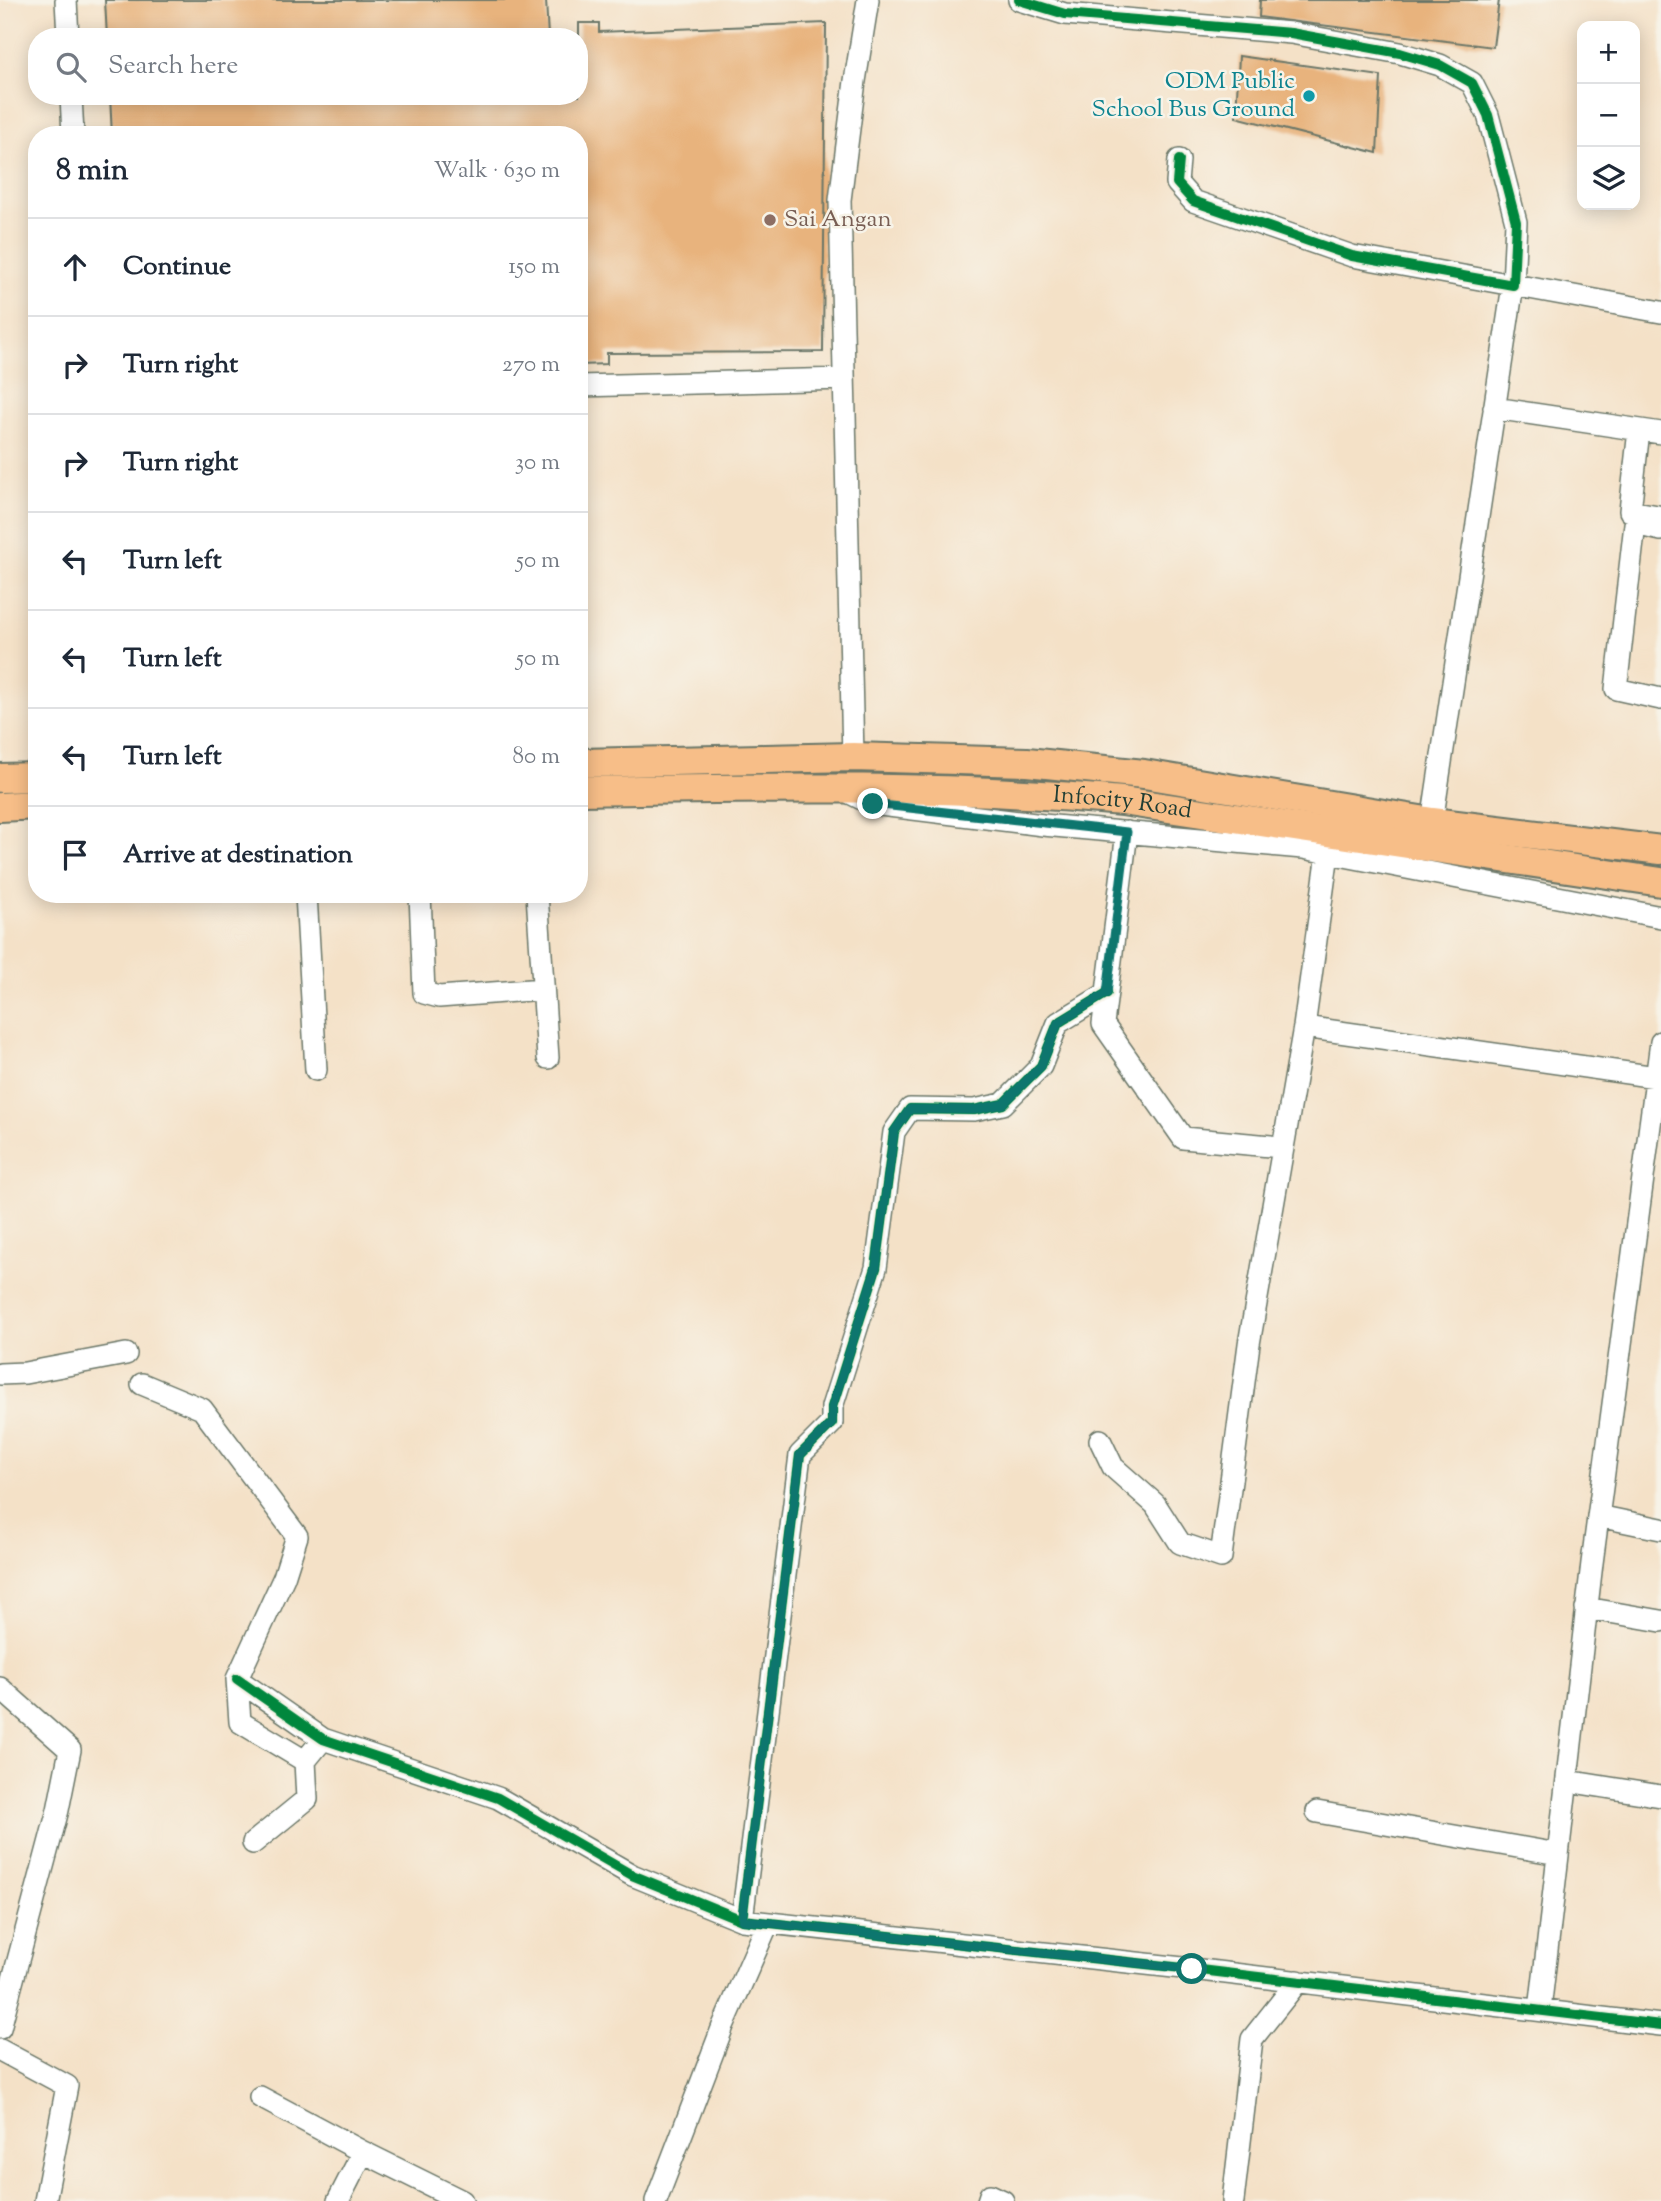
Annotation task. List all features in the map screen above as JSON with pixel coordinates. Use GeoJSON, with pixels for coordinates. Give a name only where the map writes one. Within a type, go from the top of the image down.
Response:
{"type":"FeatureCollection","features":[{"type":"Feature","properties":{"kind":"main road","name":"Infocity Road"},"geometry":{"type":"LineString","coordinates":[[588,763],[853,757],[1027,762],[1144,774],[1432,822],[1661,850]]}},
{"type":"Feature","properties":{"kind":"main road"},"geometry":{"type":"LineString","coordinates":[[631,762],[632,790]]}},
{"type":"Feature","properties":{"kind":"main road"},"geometry":{"type":"LineString","coordinates":[[0,778],[28,777]]}},
{"type":"Feature","properties":{"kind":"main road","name":"Infocity Road"},"geometry":{"type":"LineString","coordinates":[[588,791],[839,787],[1060,795],[1246,819],[1661,882]]}},
{"type":"Feature","properties":{"kind":"main road"},"geometry":{"type":"LineString","coordinates":[[1246,819],[1250,791]]}},
{"type":"Feature","properties":{"kind":"main road"},"geometry":{"type":"LineString","coordinates":[[0,807],[28,805]]}},
{"type":"Feature","properties":{"kind":"street"},"geometry":{"type":"LineString","coordinates":[[66,0],[68,28]]}},
{"type":"Feature","properties":{"kind":"street"},"geometry":{"type":"LineString","coordinates":[[853,757],[840,200],[855,81],[869,0]]}},
{"type":"Feature","properties":{"kind":"street"},"geometry":{"type":"LineString","coordinates":[[1019,0],[1065,14],[1291,33],[1401,53],[1440,65],[1472,83],[1488,115],[1516,222],[1513,285],[1432,822]]}},
{"type":"Feature","properties":{"kind":"street"},"geometry":{"type":"LineString","coordinates":[[71,105],[73,126]]}},
{"type":"Feature","properties":{"kind":"street"},"geometry":{"type":"LineString","coordinates":[[1179,160],[1177,183],[1193,201],[1352,256],[1661,312]]}},
{"type":"Feature","properties":{"kind":"street"},"geometry":{"type":"LineString","coordinates":[[588,386],[844,379]]}},
{"type":"Feature","properties":{"kind":"street"},"geometry":{"type":"LineString","coordinates":[[1494,408],[1661,433]]}},
{"type":"Feature","properties":{"kind":"street"},"geometry":{"type":"LineString","coordinates":[[1639,430],[1630,511],[1661,517]]}},
{"type":"Feature","properties":{"kind":"street"},"geometry":{"type":"LineString","coordinates":[[1661,530],[1635,524],[1616,688],[1661,699]]}},
{"type":"Feature","properties":{"kind":"street"},"geometry":{"type":"LineString","coordinates":[[839,787],[873,804],[1328,853],[1661,917]]}},
{"type":"Feature","properties":{"kind":"street"},"geometry":{"type":"LineString","coordinates":[[1127,832],[1103,1024],[1183,1138],[1281,1146]]}},
{"type":"Feature","properties":{"kind":"street"},"geometry":{"type":"LineString","coordinates":[[1100,1440],[1113,1466],[1155,1504],[1181,1542],[1221,1557],[1249,1344],[1281,1146],[1304,1027],[1328,853]]}},
{"type":"Feature","properties":{"kind":"street"},"geometry":{"type":"LineString","coordinates":[[307,903],[316,1070]]}},
{"type":"Feature","properties":{"kind":"street"},"geometry":{"type":"LineString","coordinates":[[420,903],[425,993],[439,997],[543,989]]}},
{"type":"Feature","properties":{"kind":"street"},"geometry":{"type":"LineString","coordinates":[[538,903],[548,1058]]}},
{"type":"Feature","properties":{"kind":"street"},"geometry":{"type":"LineString","coordinates":[[742,1920],[800,1455],[832,1423],[832,1407],[876,1268],[894,1132],[910,1109],[974,1110],[1003,1104],[1041,1066],[1058,1023],[1107,993]]}},
{"type":"Feature","properties":{"kind":"street"},"geometry":{"type":"LineString","coordinates":[[1304,1027],[1656,1077]]}},
{"type":"Feature","properties":{"kind":"street"},"geometry":{"type":"LineString","coordinates":[[1540,2010],[1586,1608],[1661,1042]]}},
{"type":"Feature","properties":{"kind":"street"},"geometry":{"type":"LineString","coordinates":[[0,1374],[25,1373],[127,1353]]}},
{"type":"Feature","properties":{"kind":"street"},"geometry":{"type":"LineString","coordinates":[[142,1384],[202,1409],[297,1536],[284,1577],[237,1679],[240,1722],[305,1761]]}},
{"type":"Feature","properties":{"kind":"street"},"geometry":{"type":"LineString","coordinates":[[1598,1516],[1661,1529]]}},
{"type":"Feature","properties":{"kind":"street"},"geometry":{"type":"LineString","coordinates":[[1586,1608],[1661,1622]]}},
{"type":"Feature","properties":{"kind":"street"},"geometry":{"type":"LineString","coordinates":[[237,1679],[323,1739],[498,1798],[632,1874],[742,1920],[1298,1981],[1661,2025]]}},
{"type":"Feature","properties":{"kind":"street"},"geometry":{"type":"LineString","coordinates":[[0,1688],[70,1750],[58,1810],[0,2028]]}},
{"type":"Feature","properties":{"kind":"street"},"geometry":{"type":"LineString","coordinates":[[253,1843],[307,1799],[305,1761],[323,1739]]}},
{"type":"Feature","properties":{"kind":"street"},"geometry":{"type":"LineString","coordinates":[[1567,1781],[1661,1796]]}},
{"type":"Feature","properties":{"kind":"street"},"geometry":{"type":"LineString","coordinates":[[1317,1811],[1558,1854]]}},
{"type":"Feature","properties":{"kind":"street"},"geometry":{"type":"LineString","coordinates":[[656,2201],[723,2026],[768,1923]]}},
{"type":"Feature","properties":{"kind":"street"},"geometry":{"type":"LineString","coordinates":[[1233,2201],[1252,2039],[1298,1981]]}},
{"type":"Feature","properties":{"kind":"street"},"geometry":{"type":"LineString","coordinates":[[0,2050],[67,2086],[46,2201]]}},
{"type":"Feature","properties":{"kind":"street"},"geometry":{"type":"LineString","coordinates":[[260,2097],[462,2201]]}},
{"type":"Feature","properties":{"kind":"street"},"geometry":{"type":"LineString","coordinates":[[338,2201],[363,2152]]}},
{"type":"Feature","properties":{"kind":"street"},"geometry":{"type":"LineString","coordinates":[[988,2201],[990,2195],[1003,2201]]}},
{"type":"Feature","properties":{"kind":"building"},"geometry":{"type":"Polygon","coordinates":[[[105,0],[546,0],[548,28],[107,28],[105,0]]]}},
{"type":"Feature","properties":{"kind":"building"},"geometry":{"type":"Polygon","coordinates":[[[1260,0],[1499,0],[1493,47],[1259,17],[1260,0]]]}},
{"type":"Feature","properties":{"kind":"building","name":"Sai Angan"},"geometry":{"type":"Polygon","coordinates":[[[579,23],[599,23],[599,32],[826,23],[823,352],[607,353],[607,364],[588,365],[588,126],[112,126],[110,105],[588,105],[588,28],[579,28],[579,23]]]}},
{"type":"Feature","properties":{"kind":"building","name":"ODM Public School Bus Ground"},"geometry":{"type":"Polygon","coordinates":[[[1239,56],[1381,76],[1377,153],[1236,117],[1239,56]]]}},
{"type":"Feature","properties":{"kind":"cycle path"},"geometry":{"type":"LineString","coordinates":[[1019,0],[1065,14],[1291,33],[1400,53],[1440,65],[1472,83],[1488,115],[1516,222],[1513,285],[1352,256],[1193,201],[1177,183],[1179,160]]}},
{"type":"Feature","properties":{"kind":"cycle path"},"geometry":{"type":"LineString","coordinates":[[742,1920],[800,1455],[832,1423],[832,1407],[876,1268],[894,1132],[910,1109],[974,1110],[1003,1104],[1041,1066],[1058,1023],[1107,993]]}},
{"type":"Feature","properties":{"kind":"cycle path"},"geometry":{"type":"LineString","coordinates":[[237,1679],[323,1739],[498,1798],[632,1875],[742,1920],[1192,1969],[1661,2025]]}},
{"type":"Feature","properties":{"kind":"place","name":"ODM Public School Bus Ground"},"geometry":{"type":"Point","coordinates":[1309,96]}},
{"type":"Feature","properties":{"kind":"place","name":"Sai Angan"},"geometry":{"type":"Point","coordinates":[770,220]}},
{"type":"Feature","properties":{"kind":"route"},"geometry":{"type":"LineString","coordinates":[[873,804],[1043,825],[1127,832],[1107,993],[1058,1023],[1041,1066],[1003,1104],[974,1110],[910,1109],[894,1132],[876,1268],[832,1407],[832,1423],[800,1455],[742,1920],[1192,1969]]}}]}
